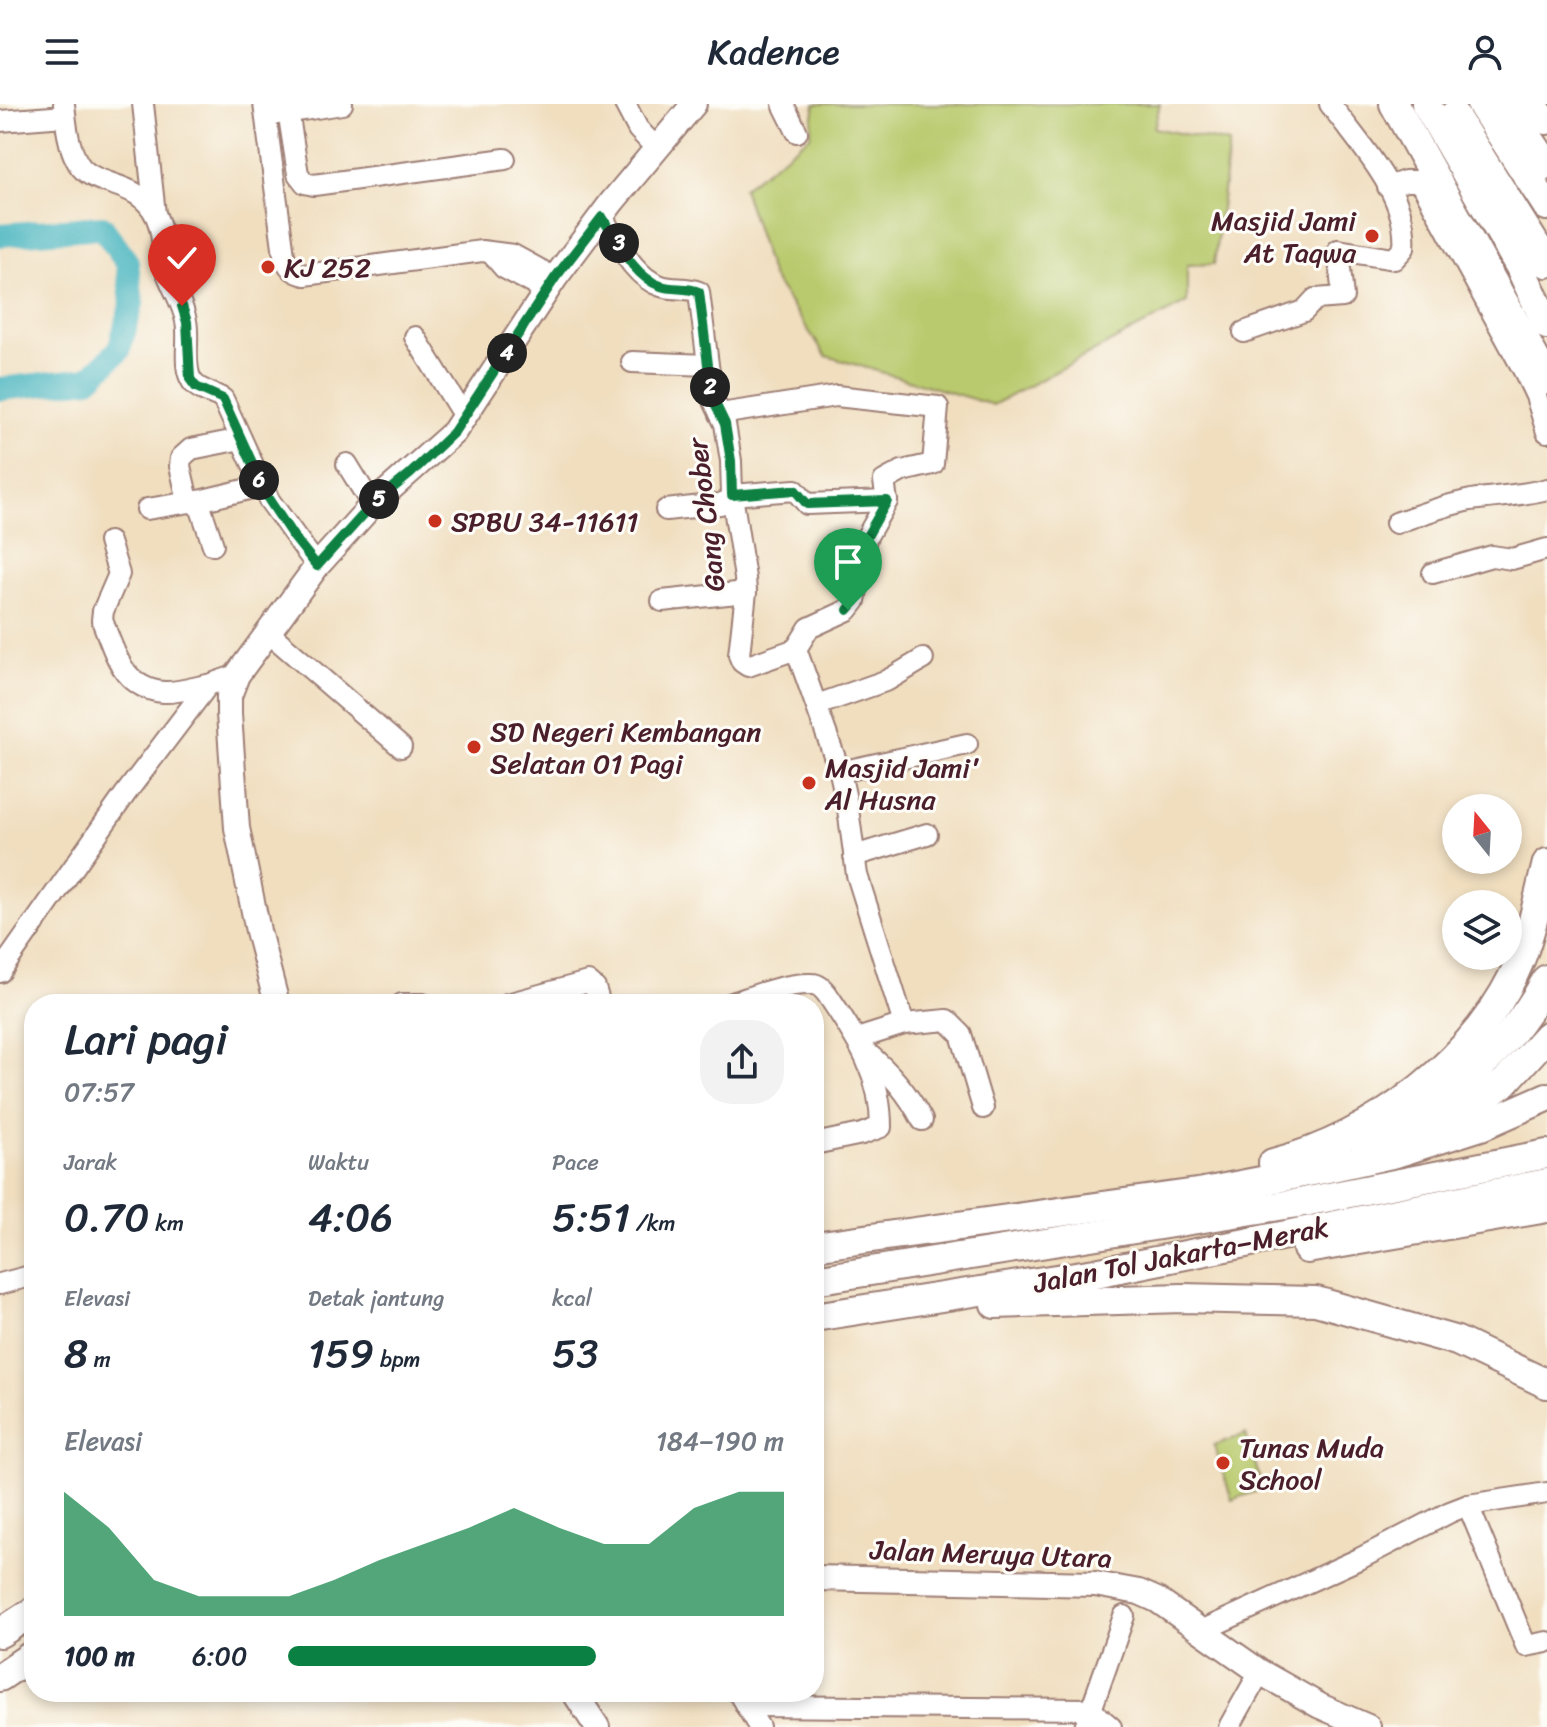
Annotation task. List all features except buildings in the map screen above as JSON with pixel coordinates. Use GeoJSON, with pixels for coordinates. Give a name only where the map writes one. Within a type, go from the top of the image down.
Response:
{"type":"FeatureCollection","features":[{"type":"Feature","properties":{"kind":"highway"},"geometry":{"type":"LineString","coordinates":[[1394,104],[1547,380]]}},
{"type":"Feature","properties":{"kind":"highway"},"geometry":{"type":"LineString","coordinates":[[1426,104],[1520,267],[1547,325]]}},
{"type":"Feature","properties":{"kind":"highway"},"geometry":{"type":"LineString","coordinates":[[1447,104],[1547,263]]}},
{"type":"Feature","properties":{"kind":"highway"},"geometry":{"type":"LineString","coordinates":[[1481,104],[1547,206]]}},
{"type":"Feature","properties":{"kind":"highway"},"geometry":{"type":"LineString","coordinates":[[1506,104],[1547,165]]}},
{"type":"Feature","properties":{"kind":"highway"},"geometry":{"type":"LineString","coordinates":[[1130,1203],[1201,1181],[1291,1159],[1329,1145],[1369,1124],[1450,1062],[1479,1029],[1504,992],[1521,957],[1547,863]]}},
{"type":"Feature","properties":{"kind":"highway"},"geometry":{"type":"LineString","coordinates":[[1318,1170],[1399,1131],[1466,1083],[1501,1046],[1533,1004],[1547,979]]}},
{"type":"Feature","properties":{"kind":"highway"},"geometry":{"type":"LineString","coordinates":[[1396,1153],[1450,1123],[1505,1082],[1547,1036]]}},
{"type":"Feature","properties":{"kind":"highway"},"geometry":{"type":"LineString","coordinates":[[824,1245],[1204,1192],[1318,1170],[1396,1153],[1481,1126],[1547,1097]]}},
{"type":"Feature","properties":{"kind":"highway","name":"Jalan Tol Jakarta–Merak"},"geometry":{"type":"LineString","coordinates":[[824,1278],[1304,1202],[1547,1154]]}},
{"type":"Feature","properties":{"kind":"highway","name":"Jalan Tol Jakarta–Merak"},"geometry":{"type":"LineString","coordinates":[[824,1316],[1095,1273],[1547,1183]]}},
{"type":"Feature","properties":{"kind":"highway"},"geometry":{"type":"LineString","coordinates":[[1095,1273],[1326,1246],[1547,1208]]}},
{"type":"Feature","properties":{"kind":"highway"},"geometry":{"type":"LineString","coordinates":[[898,1305],[1182,1298],[1316,1301],[1457,1341],[1547,1384]]}},
{"type":"Feature","properties":{"kind":"highway"},"geometry":{"type":"LineString","coordinates":[[0,1633],[24,1617]]}},
{"type":"Feature","properties":{"kind":"highway"},"geometry":{"type":"LineString","coordinates":[[0,1677],[24,1661]]}},
{"type":"Feature","properties":{"kind":"main road"},"geometry":{"type":"LineString","coordinates":[[274,994],[237,828],[226,692],[317,566],[372,505],[425,460],[465,418],[551,284],[694,104]]}},
{"type":"Feature","properties":{"kind":"main road"},"geometry":{"type":"LineString","coordinates":[[1535,104],[1547,122]]}},
{"type":"Feature","properties":{"kind":"main road","name":"Jalan Meruya Utara"},"geometry":{"type":"LineString","coordinates":[[824,1578],[1095,1584],[1139,1592],[1157,1600],[1260,1672],[1320,1706],[1368,1727]]}},
{"type":"Feature","properties":{"kind":"main road"},"geometry":{"type":"LineString","coordinates":[[581,1702],[597,1727]]}},
{"type":"Feature","properties":{"kind":"street"},"geometry":{"type":"LineString","coordinates":[[143,104],[155,214],[166,269],[187,322],[190,379],[196,387],[223,399],[261,486],[293,536],[317,566]]}},
{"type":"Feature","properties":{"kind":"street"},"geometry":{"type":"LineString","coordinates":[[276,110],[342,104]]}},
{"type":"Feature","properties":{"kind":"street"},"geometry":{"type":"LineString","coordinates":[[625,104],[638,129],[656,148]]}},
{"type":"Feature","properties":{"kind":"street"},"geometry":{"type":"LineString","coordinates":[[783,104],[797,132]]}},
{"type":"Feature","properties":{"kind":"street"},"geometry":{"type":"LineString","coordinates":[[1244,332],[1304,311],[1315,299],[1343,297],[1338,250],[1394,259],[1404,248],[1404,219],[1388,187],[1330,104]]}},
{"type":"Feature","properties":{"kind":"street"},"geometry":{"type":"LineString","coordinates":[[0,121],[65,110],[78,165],[95,178],[127,189],[144,200],[155,214]]}},
{"type":"Feature","properties":{"kind":"street"},"geometry":{"type":"LineString","coordinates":[[276,110],[298,174],[305,183],[314,185],[505,159]]}},
{"type":"Feature","properties":{"kind":"street"},"geometry":{"type":"LineString","coordinates":[[276,110],[284,255],[295,273],[305,275],[482,251],[492,254],[504,268],[551,284]]}},
{"type":"Feature","properties":{"kind":"street"},"geometry":{"type":"LineString","coordinates":[[1388,187],[1405,181],[1417,181],[1424,188],[1525,373],[1547,432]]}},
{"type":"Feature","properties":{"kind":"street","name":"Gang Chober"},"geometry":{"type":"LineString","coordinates":[[602,217],[634,266],[645,277],[661,286],[699,292],[712,397],[725,424],[731,461],[732,497],[746,592],[739,647],[742,662],[748,666],[756,665],[796,649]]}},
{"type":"Feature","properties":{"kind":"street"},"geometry":{"type":"LineString","coordinates":[[415,337],[465,418]]}},
{"type":"Feature","properties":{"kind":"street"},"geometry":{"type":"LineString","coordinates":[[632,362],[707,365]]}},
{"type":"Feature","properties":{"kind":"street"},"geometry":{"type":"LineString","coordinates":[[720,414],[836,396],[938,407],[933,464],[884,481],[887,501],[866,538],[852,607],[809,628],[796,649],[840,772],[857,875],[904,1024]]}},
{"type":"Feature","properties":{"kind":"street"},"geometry":{"type":"LineString","coordinates":[[213,545],[201,509],[187,496],[180,466],[184,453],[241,439]]}},
{"type":"Feature","properties":{"kind":"street"},"geometry":{"type":"LineString","coordinates":[[347,464],[372,505]]}},
{"type":"Feature","properties":{"kind":"street"},"geometry":{"type":"LineString","coordinates":[[147,509],[261,486]]}},
{"type":"Feature","properties":{"kind":"street"},"geometry":{"type":"LineString","coordinates":[[1396,523],[1466,501],[1515,497],[1547,489]]}},
{"type":"Feature","properties":{"kind":"street"},"geometry":{"type":"LineString","coordinates":[[666,510],[720,504],[732,497],[795,490],[807,504],[887,501]]}},
{"type":"Feature","properties":{"kind":"street"},"geometry":{"type":"LineString","coordinates":[[109,542],[119,574],[102,620],[124,671],[138,685],[165,693],[226,692]]}},
{"type":"Feature","properties":{"kind":"street"},"geometry":{"type":"LineString","coordinates":[[1433,573],[1492,556],[1512,559],[1547,549]]}},
{"type":"Feature","properties":{"kind":"street"},"geometry":{"type":"LineString","coordinates":[[662,601],[746,592]]}},
{"type":"Feature","properties":{"kind":"street"},"geometry":{"type":"LineString","coordinates":[[268,632],[401,747]]}},
{"type":"Feature","properties":{"kind":"street"},"geometry":{"type":"LineString","coordinates":[[817,705],[888,680],[923,659]]}},
{"type":"Feature","properties":{"kind":"street"},"geometry":{"type":"LineString","coordinates":[[0,972],[126,793],[226,692]]}},
{"type":"Feature","properties":{"kind":"street"},"geometry":{"type":"LineString","coordinates":[[840,772],[967,744]]}},
{"type":"Feature","properties":{"kind":"street"},"geometry":{"type":"LineString","coordinates":[[854,856],[927,834]]}},
{"type":"Feature","properties":{"kind":"street"},"geometry":{"type":"LineString","coordinates":[[544,994],[588,982],[597,994]]}},
{"type":"Feature","properties":{"kind":"street"},"geometry":{"type":"LineString","coordinates":[[759,994],[813,984],[821,987],[860,1044],[876,1083],[881,1127],[824,1142]]}},
{"type":"Feature","properties":{"kind":"street"},"geometry":{"type":"LineString","coordinates":[[860,1044],[904,1024],[937,1019],[953,1024],[961,1034],[983,1108]]}},
{"type":"Feature","properties":{"kind":"street"},"geometry":{"type":"LineString","coordinates":[[860,1044],[886,1068],[922,1120]]}},
{"type":"Feature","properties":{"kind":"street"},"geometry":{"type":"LineString","coordinates":[[1201,1631],[1468,1505],[1547,1493]]}},
{"type":"Feature","properties":{"kind":"street"},"geometry":{"type":"LineString","coordinates":[[1468,1505],[1526,1646],[1547,1642]]}},
{"type":"Feature","properties":{"kind":"street"},"geometry":{"type":"LineString","coordinates":[[1087,1718],[1124,1616]]}},
{"type":"Feature","properties":{"kind":"street"},"geometry":{"type":"LineString","coordinates":[[1229,1727],[1260,1672]]}},
{"type":"Feature","properties":{"kind":"street"},"geometry":{"type":"LineString","coordinates":[[744,1702],[759,1727]]}},
{"type":"Feature","properties":{"kind":"street"},"geometry":{"type":"LineString","coordinates":[[796,1702],[1087,1718],[1111,1727]]}},
{"type":"Feature","properties":{"kind":"green space"},"geometry":{"type":"Polygon","coordinates":[[[815,104],[1160,104],[1154,128],[1229,143],[1214,264],[1187,265],[1187,302],[993,405],[826,356],[772,277],[743,188],[810,136],[815,104]]]}},
{"type":"Feature","properties":{"kind":"green space"},"geometry":{"type":"Polygon","coordinates":[[[1246,1434],[1263,1489],[1232,1500],[1214,1445],[1246,1434]]]}},
{"type":"Feature","properties":{"kind":"waterway"},"geometry":{"type":"LineString","coordinates":[[0,235],[102,227],[127,262],[132,303],[119,350],[89,379],[0,389]]}},
{"type":"Feature","properties":{"kind":"place","name":"Masjid Jami At Taqwa"},"geometry":{"type":"Point","coordinates":[1372,236]}},
{"type":"Feature","properties":{"kind":"place","name":"KJ 252"},"geometry":{"type":"Point","coordinates":[268,267]}},
{"type":"Feature","properties":{"kind":"place","name":"SPBU 34-11611"},"geometry":{"type":"Point","coordinates":[435,521]}},
{"type":"Feature","properties":{"kind":"place","name":"SD Negeri Kembangan Selatan 01 Pagi"},"geometry":{"type":"Point","coordinates":[474,747]}},
{"type":"Feature","properties":{"kind":"place","name":"Masjid Jami' Al Husna"},"geometry":{"type":"Point","coordinates":[809,783]}},
{"type":"Feature","properties":{"kind":"place","name":"Tunas Muda School"},"geometry":{"type":"Point","coordinates":[1223,1463]}},
{"type":"Feature","properties":{"kind":"route"},"geometry":{"type":"LineString","coordinates":[[182,306],[187,322],[190,379],[196,387],[223,399],[261,486],[293,536],[317,566],[372,505],[454,432],[555,278],[602,217],[634,266],[645,277],[661,286],[699,292],[712,397],[725,424],[732,495],[797,490],[807,504],[887,501],[866,538],[855,601],[848,610]]}}]}
